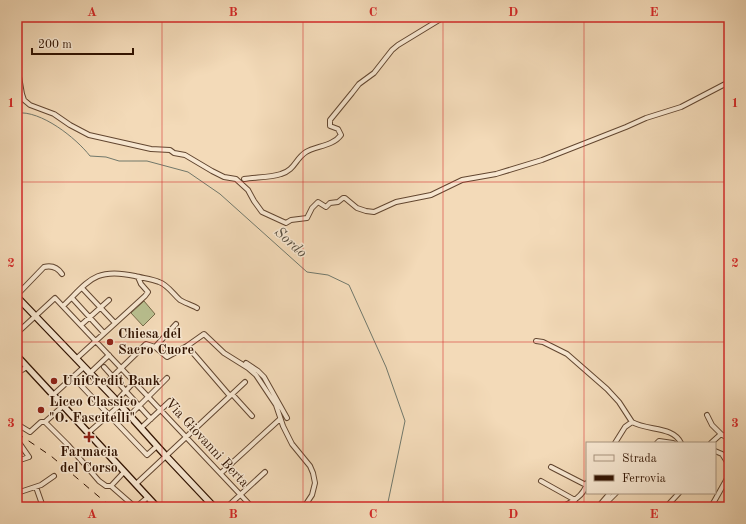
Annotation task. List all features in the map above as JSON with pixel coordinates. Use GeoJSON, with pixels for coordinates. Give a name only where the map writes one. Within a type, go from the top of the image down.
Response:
{"type":"FeatureCollection","features":[{"type":"Feature","properties":{"kind":"main road"},"geometry":{"type":"LineString","coordinates":[[17,296],[35,317],[120,404],[214,507]]}},
{"type":"Feature","properties":{"kind":"main road"},"geometry":{"type":"LineString","coordinates":[[17,356],[157,507]]}},
{"type":"Feature","properties":{"kind":"street"},"geometry":{"type":"LineString","coordinates":[[244,179],[280,175],[287,172],[292,169],[300,157],[306,152],[322,147],[339,138],[341,136],[338,129],[330,126],[330,120],[359,84],[374,73],[392,50],[398,45],[444,17]]}},
{"type":"Feature","properties":{"kind":"street"},"geometry":{"type":"LineString","coordinates":[[17,65],[22,94],[24,100],[30,105],[54,114],[70,126],[89,135],[151,149],[170,150],[174,153],[185,155],[224,177],[236,179],[248,190],[262,212],[286,223],[291,220],[307,218],[312,208],[318,202],[326,207],[330,203],[338,202],[345,198],[357,208],[374,212],[396,202],[431,195],[462,180],[515,169],[581,145],[646,118],[681,107],[729,82]]}},
{"type":"Feature","properties":{"kind":"street"},"geometry":{"type":"LineString","coordinates":[[17,296],[44,267],[50,266],[59,269],[62,274]]}},
{"type":"Feature","properties":{"kind":"street"},"geometry":{"type":"LineString","coordinates":[[17,333],[55,298],[63,306],[97,276],[103,274],[124,274],[159,282],[167,287],[181,301],[197,308]]}},
{"type":"Feature","properties":{"kind":"street"},"geometry":{"type":"LineString","coordinates":[[76,358],[148,292],[141,284],[138,277]]}},
{"type":"Feature","properties":{"kind":"street"},"geometry":{"type":"LineString","coordinates":[[82,288],[115,323]]}},
{"type":"Feature","properties":{"kind":"street"},"geometry":{"type":"LineString","coordinates":[[72,298],[104,333]]}},
{"type":"Feature","properties":{"kind":"street"},"geometry":{"type":"LineString","coordinates":[[81,325],[109,300]]}},
{"type":"Feature","properties":{"kind":"street","name":"Via Giovanni Berta"},"geometry":{"type":"LineString","coordinates":[[63,306],[252,507]]}},
{"type":"Feature","properties":{"kind":"street"},"geometry":{"type":"LineString","coordinates":[[155,347],[176,324]]}},
{"type":"Feature","properties":{"kind":"street"},"geometry":{"type":"LineString","coordinates":[[107,382],[143,345],[149,344],[155,347],[167,357],[187,346],[204,334],[224,353],[240,362],[256,375],[276,405],[286,433],[292,444],[310,466],[313,473],[315,484],[312,495],[304,507]]}},
{"type":"Feature","properties":{"kind":"street"},"geometry":{"type":"LineString","coordinates":[[536,340],[567,354],[607,389],[619,402],[632,422],[651,429],[668,431],[676,436],[680,442]]}},
{"type":"Feature","properties":{"kind":"street"},"geometry":{"type":"LineString","coordinates":[[187,346],[252,416]]}},
{"type":"Feature","properties":{"kind":"street"},"geometry":{"type":"LineString","coordinates":[[90,373],[109,356]]}},
{"type":"Feature","properties":{"kind":"street"},"geometry":{"type":"LineString","coordinates":[[240,362],[244,362],[264,377],[287,418]]}},
{"type":"Feature","properties":{"kind":"street"},"geometry":{"type":"LineString","coordinates":[[17,373],[27,367]]}},
{"type":"Feature","properties":{"kind":"street"},"geometry":{"type":"LineString","coordinates":[[53,395],[84,367]]}},
{"type":"Feature","properties":{"kind":"street"},"geometry":{"type":"LineString","coordinates":[[104,367],[151,419]]}},
{"type":"Feature","properties":{"kind":"street"},"geometry":{"type":"LineString","coordinates":[[73,377],[147,455],[157,446]]}},
{"type":"Feature","properties":{"kind":"street"},"geometry":{"type":"LineString","coordinates":[[134,411],[167,378]]}},
{"type":"Feature","properties":{"kind":"street"},"geometry":{"type":"LineString","coordinates":[[120,397],[134,382]]}},
{"type":"Feature","properties":{"kind":"street"},"geometry":{"type":"LineString","coordinates":[[136,484],[245,382]]}},
{"type":"Feature","properties":{"kind":"street"},"geometry":{"type":"LineString","coordinates":[[141,428],[170,401]]}},
{"type":"Feature","properties":{"kind":"street"},"geometry":{"type":"LineString","coordinates":[[729,401],[729,411]]}},
{"type":"Feature","properties":{"kind":"street"},"geometry":{"type":"LineString","coordinates":[[88,432],[120,404]]}},
{"type":"Feature","properties":{"kind":"street"},"geometry":{"type":"LineString","coordinates":[[17,424],[30,432],[41,422],[45,422],[63,406]]}},
{"type":"Feature","properties":{"kind":"street"},"geometry":{"type":"LineString","coordinates":[[708,415],[712,425],[720,434],[729,439]]}},
{"type":"Feature","properties":{"kind":"street"},"geometry":{"type":"LineString","coordinates":[[221,473],[280,419]]}},
{"type":"Feature","properties":{"kind":"street"},"geometry":{"type":"LineString","coordinates":[[45,422],[106,486],[111,486],[136,507],[148,497]]}},
{"type":"Feature","properties":{"kind":"street"},"geometry":{"type":"LineString","coordinates":[[616,442],[625,427],[632,422]]}},
{"type":"Feature","properties":{"kind":"street"},"geometry":{"type":"LineString","coordinates":[[712,442],[720,434]]}},
{"type":"Feature","properties":{"kind":"street"},"geometry":{"type":"LineString","coordinates":[[17,442],[29,457],[17,461]]}},
{"type":"Feature","properties":{"kind":"street"},"geometry":{"type":"LineString","coordinates":[[716,451],[722,454],[729,464]]}},
{"type":"Feature","properties":{"kind":"street"},"geometry":{"type":"LineString","coordinates":[[551,467],[586,484]]}},
{"type":"Feature","properties":{"kind":"street"},"geometry":{"type":"LineString","coordinates":[[111,486],[124,472]]}},
{"type":"Feature","properties":{"kind":"street"},"geometry":{"type":"LineString","coordinates":[[227,507],[265,472]]}},
{"type":"Feature","properties":{"kind":"street"},"geometry":{"type":"LineString","coordinates":[[711,507],[729,475]]}},
{"type":"Feature","properties":{"kind":"street"},"geometry":{"type":"LineString","coordinates":[[17,493],[36,487],[54,476]]}},
{"type":"Feature","properties":{"kind":"street"},"geometry":{"type":"LineString","coordinates":[[541,481],[575,500]]}},
{"type":"Feature","properties":{"kind":"street"},"geometry":{"type":"LineString","coordinates":[[36,487],[43,507]]}},
{"type":"Feature","properties":{"kind":"street"},"geometry":{"type":"LineString","coordinates":[[561,507],[575,500],[584,492],[586,487]]}},
{"type":"Feature","properties":{"kind":"street"},"geometry":{"type":"LineString","coordinates":[[598,507],[609,494]]}},
{"type":"Feature","properties":{"kind":"street"},"geometry":{"type":"LineString","coordinates":[[602,507],[615,494]]}},
{"type":"Feature","properties":{"kind":"street"},"geometry":{"type":"LineString","coordinates":[[666,507],[678,494]]}},
{"type":"Feature","properties":{"kind":"green space"},"geometry":{"type":"Polygon","coordinates":[[[144,301],[155,314],[143,326],[131,313],[144,301]]]}},
{"type":"Feature","properties":{"kind":"waterway","name":"Sordo"},"geometry":{"type":"LineString","coordinates":[[17,113],[26,113],[47,121],[76,141],[90,156],[106,157],[119,161],[147,161],[188,172],[220,194],[307,272],[328,275],[349,285],[386,367],[405,421],[387,507]]}},
{"type":"Feature","properties":{"kind":"railway"},"geometry":{"type":"LineString","coordinates":[[17,433],[51,456],[111,507]]}},
{"type":"Feature","properties":{"kind":"place","name":"Chiesa del Sacro Cuore"},"geometry":{"type":"Point","coordinates":[110,342]}},
{"type":"Feature","properties":{"kind":"place","name":"UniCredit Bank"},"geometry":{"type":"Point","coordinates":[54,381]}},
{"type":"Feature","properties":{"kind":"place","name":"Liceo Classico \"O. Fascitelli\""},"geometry":{"type":"Point","coordinates":[41,410]}},
{"type":"Feature","properties":{"kind":"place","name":"Farmacia del Corso"},"geometry":{"type":"Point","coordinates":[89,437]}}]}
